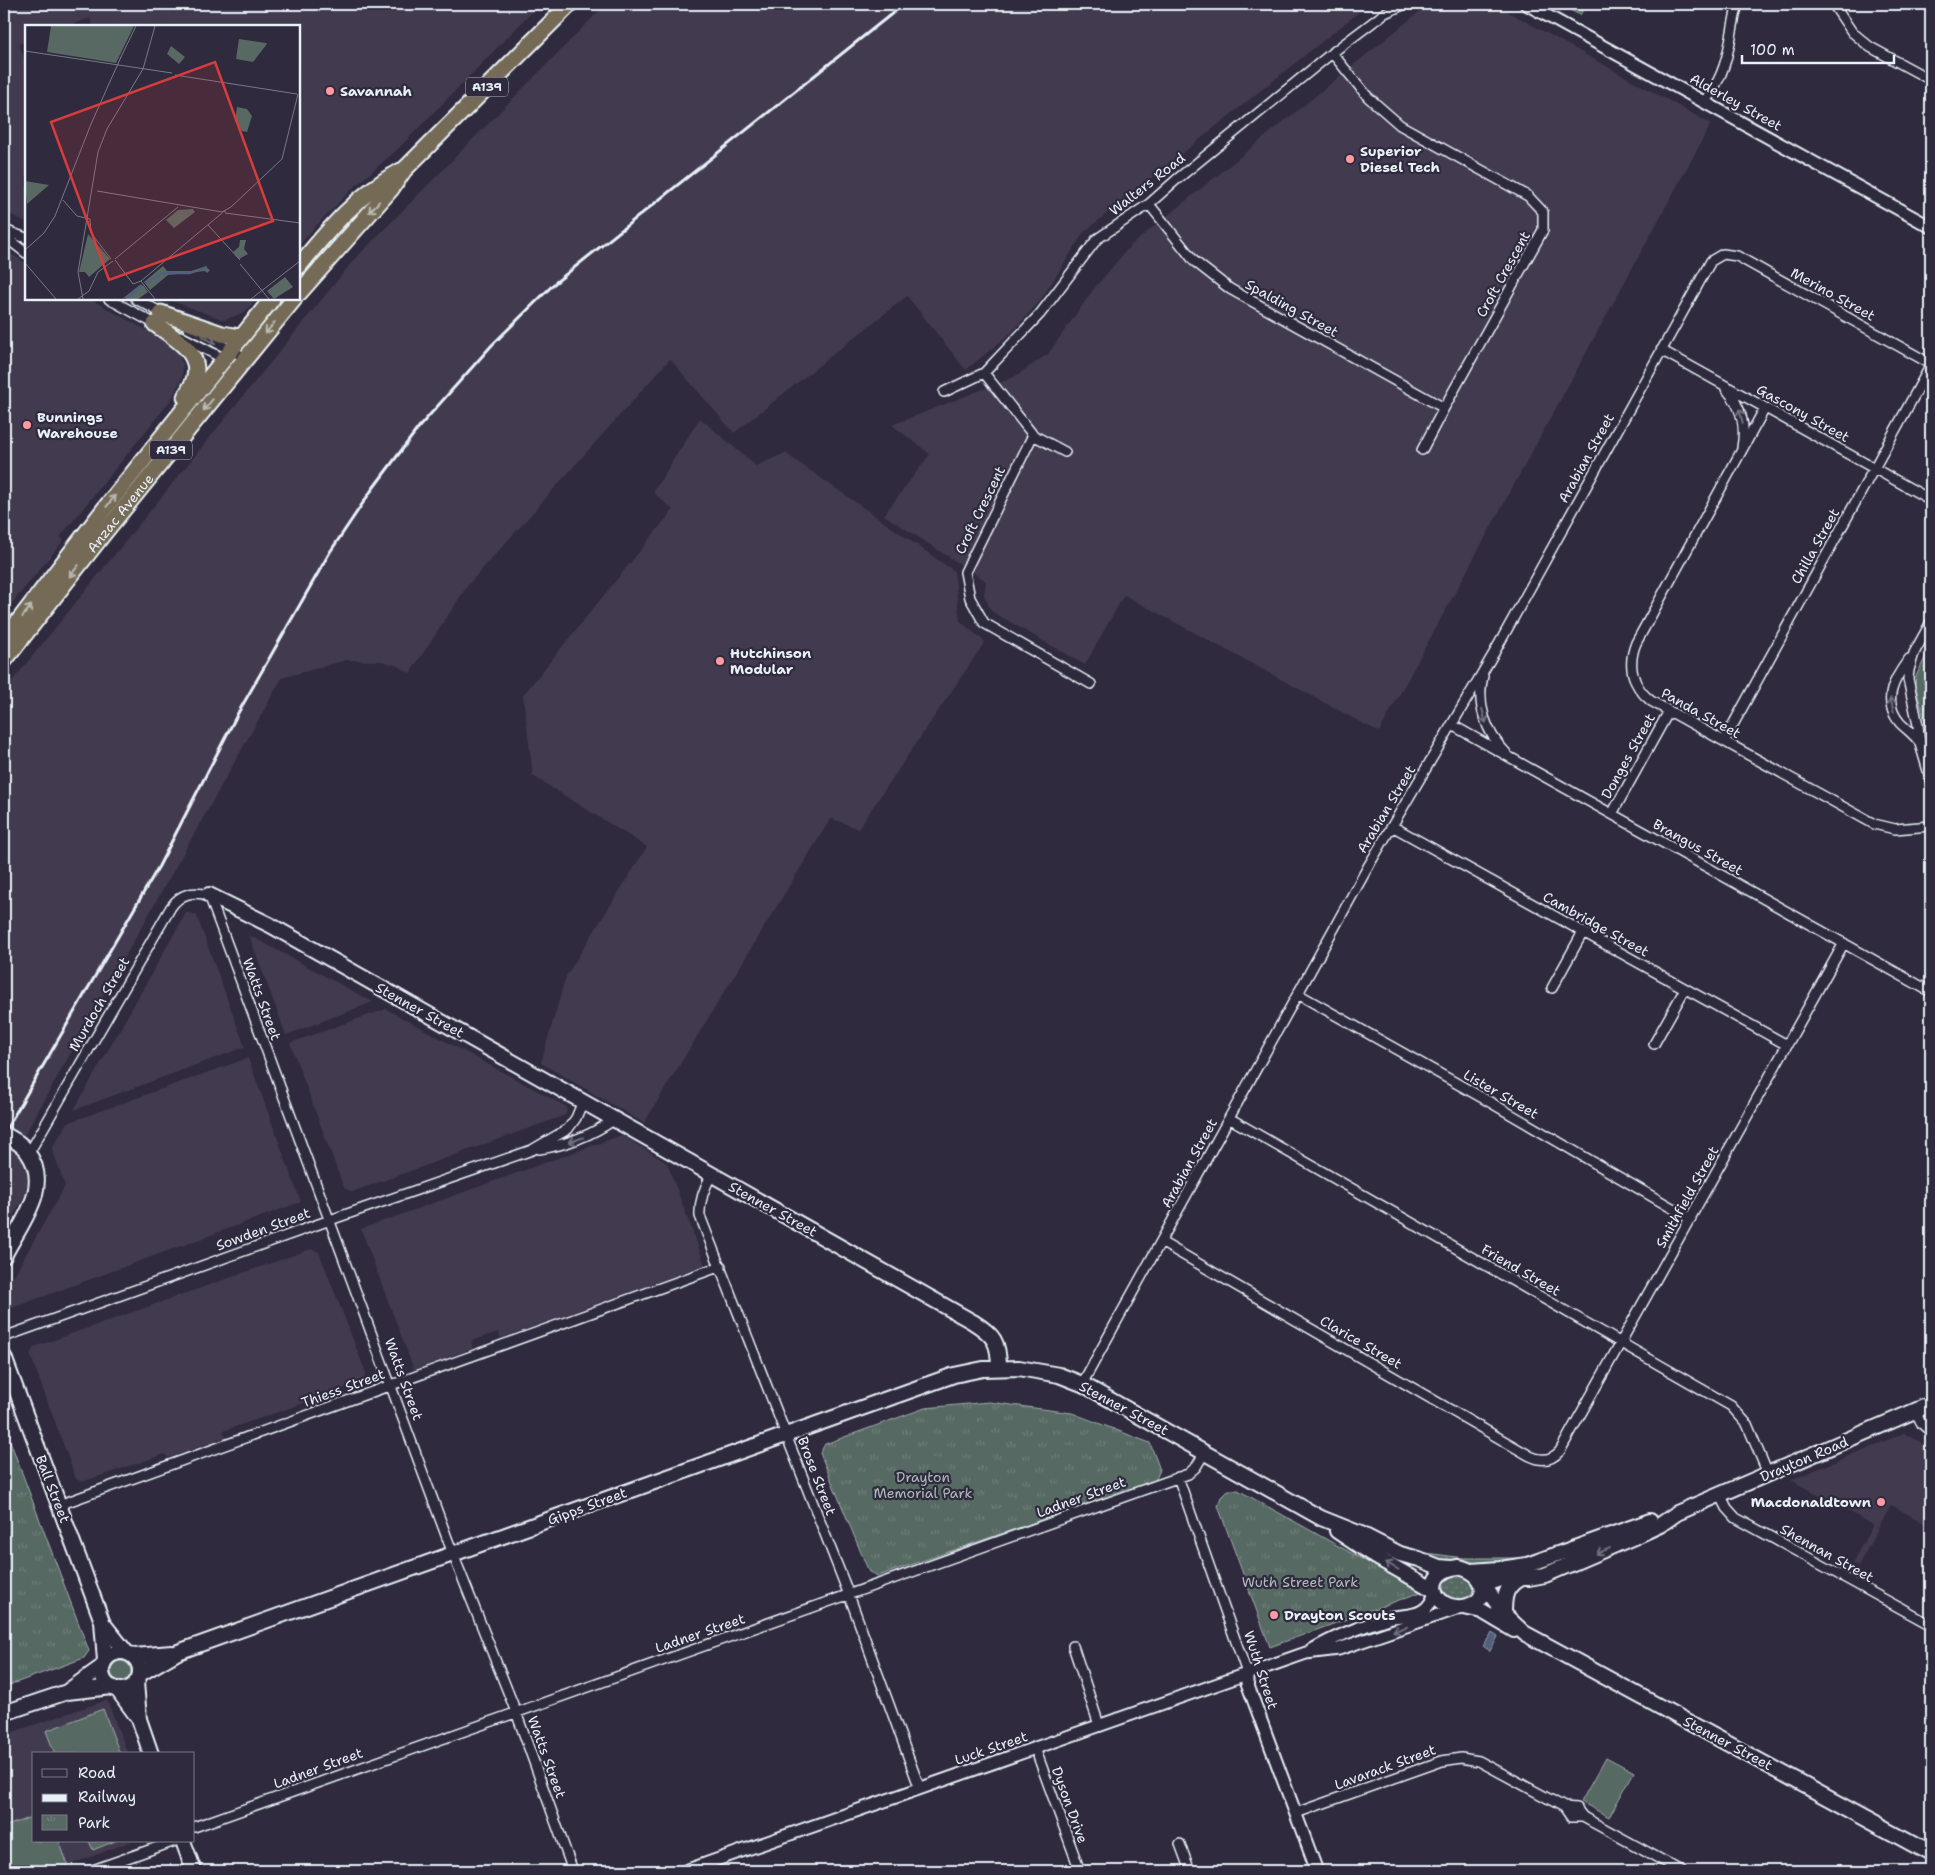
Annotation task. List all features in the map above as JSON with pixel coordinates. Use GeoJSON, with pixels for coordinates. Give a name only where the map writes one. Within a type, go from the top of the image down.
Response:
{"type":"FeatureCollection","features":[{"type":"Feature","properties":{"kind":"highway","name":"A139"},"geometry":{"type":"LineString","coordinates":[[300,292],[391,189],[404,170],[570,4]]}},
{"type":"Feature","properties":{"kind":"highway","name":"A139"},"geometry":{"type":"LineString","coordinates":[[300,265],[347,212],[382,181],[404,170]]}},
{"type":"Feature","properties":{"kind":"highway","name":"Anzac Avenue"},"geometry":{"type":"LineString","coordinates":[[4,640],[106,507],[271,300]]}},
{"type":"Feature","properties":{"kind":"highway","name":"Anzac Avenue"},"geometry":{"type":"LineString","coordinates":[[4,661],[104,532],[293,300]]}},
{"type":"Feature","properties":{"kind":"highway"},"geometry":{"type":"LineString","coordinates":[[158,318],[240,337]]}},
{"type":"Feature","properties":{"kind":"highway"},"geometry":{"type":"LineString","coordinates":[[158,318],[191,354],[196,368],[194,379],[172,426]]}},
{"type":"Feature","properties":{"kind":"main road","name":"Stenner Street"},"geometry":{"type":"LineString","coordinates":[[209,895],[270,925],[984,1328],[996,1342],[1000,1368],[1039,1371],[1082,1384],[1321,1518],[1361,1534],[1400,1554],[1420,1559],[1439,1568],[1451,1568]]}},
{"type":"Feature","properties":{"kind":"main road"},"geometry":{"type":"LineString","coordinates":[[4,1134],[28,1153],[38,1176],[31,1207],[4,1256]]}},
{"type":"Feature","properties":{"kind":"main road","name":"Ball Street"},"geometry":{"type":"LineString","coordinates":[[4,1357],[102,1621],[104,1664]]}},
{"type":"Feature","properties":{"kind":"main road","name":"Gipps Street"},"geometry":{"type":"LineString","coordinates":[[138,1678],[178,1652],[954,1375],[983,1369],[1000,1368]]}},
{"type":"Feature","properties":{"kind":"main road","name":"Drayton Road"},"geometry":{"type":"LineString","coordinates":[[1471,1571],[1528,1565],[1677,1513],[1931,1404]]}},
{"type":"Feature","properties":{"kind":"main road","name":"Drayton Road"},"geometry":{"type":"LineString","coordinates":[[1483,1586],[1504,1578],[1537,1577],[1556,1571],[1634,1538],[1660,1525],[1677,1513]]}},
{"type":"Feature","properties":{"kind":"main road","name":"Stenner Street"},"geometry":{"type":"LineString","coordinates":[[1321,1518],[1334,1530],[1434,1591]]}},
{"type":"Feature","properties":{"kind":"main road"},"geometry":{"type":"LineString","coordinates":[[1451,1568],[1471,1571],[1480,1578],[1483,1586],[1482,1593],[1477,1601],[1462,1607],[1440,1600],[1434,1591],[1435,1579],[1439,1574],[1451,1568]]}},
{"type":"Feature","properties":{"kind":"main road"},"geometry":{"type":"LineString","coordinates":[[1504,1613],[1507,1589],[1521,1578]]}},
{"type":"Feature","properties":{"kind":"main road","name":"Stenner Street"},"geometry":{"type":"LineString","coordinates":[[1483,1586],[1504,1613],[1524,1633]]}},
{"type":"Feature","properties":{"kind":"main road","name":"Stenner Street"},"geometry":{"type":"LineString","coordinates":[[1462,1607],[1482,1610],[1510,1629],[1524,1633],[1931,1854]]}},
{"type":"Feature","properties":{"kind":"main road","name":"Ball Street"},"geometry":{"type":"LineString","coordinates":[[102,1621],[130,1654]]}},
{"type":"Feature","properties":{"kind":"main road","name":"Gipps Street"},"geometry":{"type":"LineString","coordinates":[[130,1654],[178,1652]]}},
{"type":"Feature","properties":{"kind":"main road"},"geometry":{"type":"LineString","coordinates":[[67,1692],[104,1664],[114,1653],[130,1654],[139,1664],[139,1719],[150,1752]]}},
{"type":"Feature","properties":{"kind":"main road"},"geometry":{"type":"LineString","coordinates":[[104,1664],[104,1678],[139,1719]]}},
{"type":"Feature","properties":{"kind":"main road"},"geometry":{"type":"LineString","coordinates":[[4,1713],[67,1692],[128,1688],[138,1678]]}},
{"type":"Feature","properties":{"kind":"main road"},"geometry":{"type":"LineString","coordinates":[[183,1842],[194,1871]]}},
{"type":"Feature","properties":{"kind":"street","name":"Walters Road"},"geometry":{"type":"LineString","coordinates":[[1385,13],[1392,4]]}},
{"type":"Feature","properties":{"kind":"street","name":"Walters Road"},"geometry":{"type":"LineString","coordinates":[[944,392],[984,373],[1040,314],[1097,239],[1149,204],[1332,53],[1385,13],[1405,4]]}},
{"type":"Feature","properties":{"kind":"street","name":"Alderley Street"},"geometry":{"type":"LineString","coordinates":[[1526,4],[1931,227]]}},
{"type":"Feature","properties":{"kind":"street"},"geometry":{"type":"LineString","coordinates":[[1705,102],[1721,75],[1738,4]]}},
{"type":"Feature","properties":{"kind":"street"},"geometry":{"type":"LineString","coordinates":[[1832,4],[1852,32],[1870,47],[1931,80]]}},
{"type":"Feature","properties":{"kind":"street","name":"Croft Crescent"},"geometry":{"type":"LineString","coordinates":[[1332,53],[1368,97],[1400,125],[1528,196],[1543,212],[1543,230],[1422,450]]}},
{"type":"Feature","properties":{"kind":"street","name":"Spalding Street"},"geometry":{"type":"LineString","coordinates":[[1149,204],[1194,261],[1230,289],[1444,408]]}},
{"type":"Feature","properties":{"kind":"street"},"geometry":{"type":"LineString","coordinates":[[4,230],[25,238]]}},
{"type":"Feature","properties":{"kind":"street"},"geometry":{"type":"LineString","coordinates":[[4,236],[25,252]]}},
{"type":"Feature","properties":{"kind":"street","name":"Arabian Street"},"geometry":{"type":"LineString","coordinates":[[1082,1384],[1392,826],[1485,668],[1708,264],[1721,254]]}},
{"type":"Feature","properties":{"kind":"street","name":"Merino Street"},"geometry":{"type":"LineString","coordinates":[[1721,254],[1737,256],[1931,364]]}},
{"type":"Feature","properties":{"kind":"street"},"geometry":{"type":"LineString","coordinates":[[112,300],[158,318],[242,362]]}},
{"type":"Feature","properties":{"kind":"street"},"geometry":{"type":"LineString","coordinates":[[137,300],[158,318]]}},
{"type":"Feature","properties":{"kind":"street","name":"Gascony Street"},"geometry":{"type":"LineString","coordinates":[[1661,350],[1931,500]]}},
{"type":"Feature","properties":{"kind":"street","name":"Chilla Street"},"geometry":{"type":"LineString","coordinates":[[1724,741],[1931,364]]}},
{"type":"Feature","properties":{"kind":"street"},"geometry":{"type":"LineString","coordinates":[[984,373],[1033,435],[1065,452]]}},
{"type":"Feature","properties":{"kind":"street"},"geometry":{"type":"LineString","coordinates":[[1721,384],[1734,399],[1742,417],[1743,436],[1740,454]]}},
{"type":"Feature","properties":{"kind":"street","name":"Panda Street"},"geometry":{"type":"LineString","coordinates":[[1765,408],[1633,650],[1631,665],[1637,685],[1646,697],[1669,711],[1874,824],[1895,829],[1931,826]]}},
{"type":"Feature","properties":{"kind":"street","name":"Croft Crescent"},"geometry":{"type":"LineString","coordinates":[[1033,435],[965,572],[970,598],[984,623],[1091,684]]}},
{"type":"Feature","properties":{"kind":"street"},"geometry":{"type":"LineString","coordinates":[[1920,744],[1895,716],[1890,697],[1896,678],[1914,653],[1931,622]]}},
{"type":"Feature","properties":{"kind":"street"},"geometry":{"type":"LineString","coordinates":[[1914,653],[1908,679],[1920,744],[1931,781]]}},
{"type":"Feature","properties":{"kind":"street"},"geometry":{"type":"LineString","coordinates":[[1485,668],[1481,702],[1486,722],[1501,748],[1515,761]]}},
{"type":"Feature","properties":{"kind":"street","name":"Donges Street"},"geometry":{"type":"LineString","coordinates":[[1612,814],[1669,711]]}},
{"type":"Feature","properties":{"kind":"street","name":"Brangus Street"},"geometry":{"type":"LineString","coordinates":[[1452,726],[1931,992]]}},
{"type":"Feature","properties":{"kind":"street","name":"Cambridge Street"},"geometry":{"type":"LineString","coordinates":[[1392,826],[1787,1045]]}},
{"type":"Feature","properties":{"kind":"street","name":"Murdoch Street"},"geometry":{"type":"LineString","coordinates":[[28,1153],[176,900],[180,896],[192,893],[209,895]]}},
{"type":"Feature","properties":{"kind":"street","name":"Watts Street"},"geometry":{"type":"LineString","coordinates":[[209,895],[453,1554],[516,1712],[573,1871]]}},
{"type":"Feature","properties":{"kind":"street"},"geometry":{"type":"LineString","coordinates":[[1552,988],[1583,932]]}},
{"type":"Feature","properties":{"kind":"street","name":"Smithfield Street"},"geometry":{"type":"LineString","coordinates":[[1550,1458],[1560,1451],[1844,943]]}},
{"type":"Feature","properties":{"kind":"street"},"geometry":{"type":"LineString","coordinates":[[1654,1044],[1685,989]]}},
{"type":"Feature","properties":{"kind":"street","name":"Lister Street"},"geometry":{"type":"LineString","coordinates":[[1298,994],[1488,1101],[1691,1219]]}},
{"type":"Feature","properties":{"kind":"street","name":"Sowden Street"},"geometry":{"type":"LineString","coordinates":[[4,1337],[532,1150],[568,1129],[576,1118],[583,1101]]}},
{"type":"Feature","properties":{"kind":"street","name":"Friend Street"},"geometry":{"type":"LineString","coordinates":[[1230,1118],[1737,1411],[1747,1424],[1768,1474]]}},
{"type":"Feature","properties":{"kind":"street","name":"Sowden Street"},"geometry":{"type":"LineString","coordinates":[[532,1150],[548,1148],[585,1137],[598,1131],[615,1119]]}},
{"type":"Feature","properties":{"kind":"street","name":"Brose Street"},"geometry":{"type":"LineString","coordinates":[[712,1174],[699,1206],[700,1211],[849,1595],[920,1789]]}},
{"type":"Feature","properties":{"kind":"street","name":"Clarice Street"},"geometry":{"type":"LineString","coordinates":[[1161,1242],[1530,1456],[1540,1459],[1550,1458]]}},
{"type":"Feature","properties":{"kind":"street","name":"Thiess Street"},"geometry":{"type":"LineString","coordinates":[[59,1505],[721,1266]]}},
{"type":"Feature","properties":{"kind":"street"},"geometry":{"type":"LineString","coordinates":[[1915,1411],[1922,1424],[1931,1432]]}},
{"type":"Feature","properties":{"kind":"street","name":"Ladner Street"},"geometry":{"type":"LineString","coordinates":[[195,1827],[1188,1474],[1196,1467],[1205,1452]]}},
{"type":"Feature","properties":{"kind":"street","name":"Wuth Street"},"geometry":{"type":"LineString","coordinates":[[1178,1477],[1248,1673],[1250,1689],[1317,1871]]}},
{"type":"Feature","properties":{"kind":"street","name":"Shennan Street"},"geometry":{"type":"LineString","coordinates":[[1720,1494],[1727,1508],[1736,1518],[1931,1625]]}},
{"type":"Feature","properties":{"kind":"street","name":"Luck Street"},"geometry":{"type":"LineString","coordinates":[[685,1871],[1306,1653],[1332,1638],[1370,1624],[1420,1612],[1430,1604],[1434,1591]]}},
{"type":"Feature","properties":{"kind":"street","name":"Luck Street"},"geometry":{"type":"LineString","coordinates":[[1306,1653],[1339,1649],[1462,1607]]}},
{"type":"Feature","properties":{"kind":"street"},"geometry":{"type":"LineString","coordinates":[[1073,1646],[1099,1725]]}},
{"type":"Feature","properties":{"kind":"street","name":"Dyson Drive"},"geometry":{"type":"LineString","coordinates":[[1035,1748],[1080,1871]]}},
{"type":"Feature","properties":{"kind":"street","name":"Lavarack Street"},"geometry":{"type":"LineString","coordinates":[[1296,1813],[1442,1761],[1460,1758],[1487,1765],[1564,1807],[1571,1817],[1583,1817],[1682,1871]]}},
{"type":"Feature","properties":{"kind":"street"},"geometry":{"type":"LineString","coordinates":[[90,1871],[172,1842]]}},
{"type":"Feature","properties":{"kind":"street"},"geometry":{"type":"LineString","coordinates":[[1180,1844],[1190,1871]]}},
{"type":"Feature","properties":{"kind":"shaded area"},"geometry":{"type":"Polygon","coordinates":[[[4,4],[540,4],[398,149],[351,190],[300,245],[300,25],[93,25],[90,18],[71,25],[25,25],[25,41],[19,44],[25,60],[25,222],[4,211],[4,4]]]}},
{"type":"Feature","properties":{"kind":"shaded area"},"geometry":{"type":"Polygon","coordinates":[[[606,4],[1369,4],[1084,232],[1040,301],[1011,333],[967,369],[965,369],[907,296],[734,433],[670,359],[468,585],[410,673],[398,666],[382,661],[346,660],[282,678],[15,1152],[26,1163],[33,1182],[4,1231],[4,691],[353,261],[606,4]]]}},
{"type":"Feature","properties":{"kind":"shaded area"},"geometry":{"type":"Polygon","coordinates":[[[1429,4],[1494,4],[1711,124],[1379,732],[1124,595],[1085,665],[991,611],[984,595],[986,581],[884,515],[930,454],[892,425],[1014,377],[1048,354],[1093,290],[1130,246],[1429,4]]]}},
{"type":"Feature","properties":{"kind":"shaded area"},"geometry":{"type":"Polygon","coordinates":[[[4,250],[25,262],[25,300],[92,300],[157,336],[176,350],[183,364],[182,378],[171,400],[60,537],[64,540],[4,613],[4,250]]]}},
{"type":"Feature","properties":{"kind":"shaded area"},"geometry":{"type":"Polygon","coordinates":[[[170,300],[255,300],[245,312],[224,320],[170,300]]]}},
{"type":"Feature","properties":{"kind":"shaded area"},"geometry":{"type":"Polygon","coordinates":[[[700,418],[756,466],[785,453],[954,571],[960,621],[985,642],[858,829],[831,818],[644,1123],[541,1063],[566,976],[647,847],[533,776],[523,695],[673,510],[653,492],[700,418]]]}},
{"type":"Feature","properties":{"kind":"shaded area"},"geometry":{"type":"Polygon","coordinates":[[[186,913],[196,914],[245,1047],[74,1110],[186,913]]]}},
{"type":"Feature","properties":{"kind":"shaded area"},"geometry":{"type":"Polygon","coordinates":[[[249,935],[373,1002],[286,1035],[249,935]]]}},
{"type":"Feature","properties":{"kind":"shaded area"},"geometry":{"type":"Polygon","coordinates":[[[386,1009],[567,1107],[566,1115],[352,1192],[344,1188],[290,1043],[386,1009]]]}},
{"type":"Feature","properties":{"kind":"shaded area"},"geometry":{"type":"Polygon","coordinates":[[[248,1058],[301,1202],[12,1308],[5,1291],[65,1186],[52,1148],[67,1123],[248,1058]]]}},
{"type":"Feature","properties":{"kind":"shaded area"},"geometry":{"type":"Polygon","coordinates":[[[622,1135],[667,1163],[705,1265],[501,1338],[498,1332],[471,1341],[473,1348],[414,1370],[361,1229],[622,1135]]]}},
{"type":"Feature","properties":{"kind":"shaded area"},"geometry":{"type":"Polygon","coordinates":[[[311,1249],[319,1252],[366,1373],[363,1381],[340,1390],[342,1396],[314,1407],[310,1401],[223,1431],[226,1437],[168,1458],[165,1454],[82,1482],[76,1479],[30,1354],[34,1347],[311,1249]]]}},
{"type":"Feature","properties":{"kind":"shaded area","name":"Macdonaldtown"},"geometry":{"type":"Polygon","coordinates":[[[1904,1433],[1931,1448],[1931,1527],[1891,1505],[1858,1566],[1852,1563],[1873,1525],[1791,1480],[1904,1433]]]}},
{"type":"Feature","properties":{"kind":"shaded area"},"geometry":{"type":"Polygon","coordinates":[[[107,1700],[127,1752],[32,1752],[32,1842],[129,1842],[54,1871],[11,1871],[4,1852],[4,1735],[107,1700]]]}},
{"type":"Feature","properties":{"kind":"green space"},"geometry":{"type":"Polygon","coordinates":[[[1558,4],[1586,4],[1580,15],[1558,4]]]}},
{"type":"Feature","properties":{"kind":"green space"},"geometry":{"type":"Polygon","coordinates":[[[1931,646],[1931,743],[1915,685],[1916,676],[1931,646]]]}},
{"type":"Feature","properties":{"kind":"green space","name":"Drayton Memorial Park"},"geometry":{"type":"Polygon","coordinates":[[[989,1402],[1072,1413],[1150,1443],[1160,1470],[1155,1481],[878,1576],[869,1572],[820,1453],[825,1444],[925,1408],[989,1402]]]}},
{"type":"Feature","properties":{"kind":"green space"},"geometry":{"type":"Polygon","coordinates":[[[4,1425],[89,1651],[84,1658],[4,1687],[4,1425]]]}},
{"type":"Feature","properties":{"kind":"green space","name":"Wuth Street Park"},"geometry":{"type":"Polygon","coordinates":[[[1228,1490],[1238,1490],[1421,1592],[1270,1647],[1218,1506],[1221,1497],[1228,1490]]]}},
{"type":"Feature","properties":{"kind":"green space"},"geometry":{"type":"Polygon","coordinates":[[[1411,1551],[1464,1558],[1526,1558],[1526,1561],[1500,1565],[1446,1564],[1411,1551]]]}},
{"type":"Feature","properties":{"kind":"green space"},"geometry":{"type":"Polygon","coordinates":[[[1452,1576],[1463,1577],[1471,1581],[1474,1588],[1467,1597],[1456,1599],[1446,1594],[1443,1589],[1443,1583],[1452,1576]]]}},
{"type":"Feature","properties":{"kind":"green space"},"geometry":{"type":"Polygon","coordinates":[[[117,1661],[125,1661],[131,1667],[131,1675],[125,1681],[117,1681],[111,1675],[111,1667],[117,1661]]]}},
{"type":"Feature","properties":{"kind":"green space"},"geometry":{"type":"Polygon","coordinates":[[[103,1709],[119,1752],[54,1752],[46,1731],[103,1709]]]}},
{"type":"Feature","properties":{"kind":"green space"},"geometry":{"type":"Polygon","coordinates":[[[1606,1757],[1634,1772],[1609,1817],[1581,1802],[1606,1757]]]}},
{"type":"Feature","properties":{"kind":"green space"},"geometry":{"type":"Polygon","coordinates":[[[32,1817],[32,1842],[59,1842],[68,1865],[53,1871],[11,1871],[4,1852],[4,1827],[32,1817]]]}},
{"type":"Feature","properties":{"kind":"green space"},"geometry":{"type":"Polygon","coordinates":[[[89,1842],[113,1842],[93,1850],[89,1842]]]}},
{"type":"Feature","properties":{"kind":"water"},"geometry":{"type":"Polygon","coordinates":[[[1492,1633],[1498,1637],[1490,1651],[1483,1646],[1492,1633]]]}},
{"type":"Feature","properties":{"kind":"railway"},"geometry":{"type":"LineString","coordinates":[[4,1133],[159,866],[238,713],[330,552],[371,491],[419,427],[492,345],[555,283],[904,4]]}},
{"type":"Feature","properties":{"kind":"place","name":"Savannah"},"geometry":{"type":"Point","coordinates":[330,91]}},
{"type":"Feature","properties":{"kind":"place","name":"Superior Diesel Tech"},"geometry":{"type":"Point","coordinates":[1350,159]}},
{"type":"Feature","properties":{"kind":"place","name":"Bunnings Warehouse"},"geometry":{"type":"Point","coordinates":[27,425]}},
{"type":"Feature","properties":{"kind":"place","name":"Hutchinson Modular"},"geometry":{"type":"Point","coordinates":[720,661]}},
{"type":"Feature","properties":{"kind":"place","name":"Macdonaldtown"},"geometry":{"type":"Point","coordinates":[1881,1502]}},
{"type":"Feature","properties":{"kind":"place","name":"Drayton Scouts"},"geometry":{"type":"Point","coordinates":[1274,1615]}}]}
